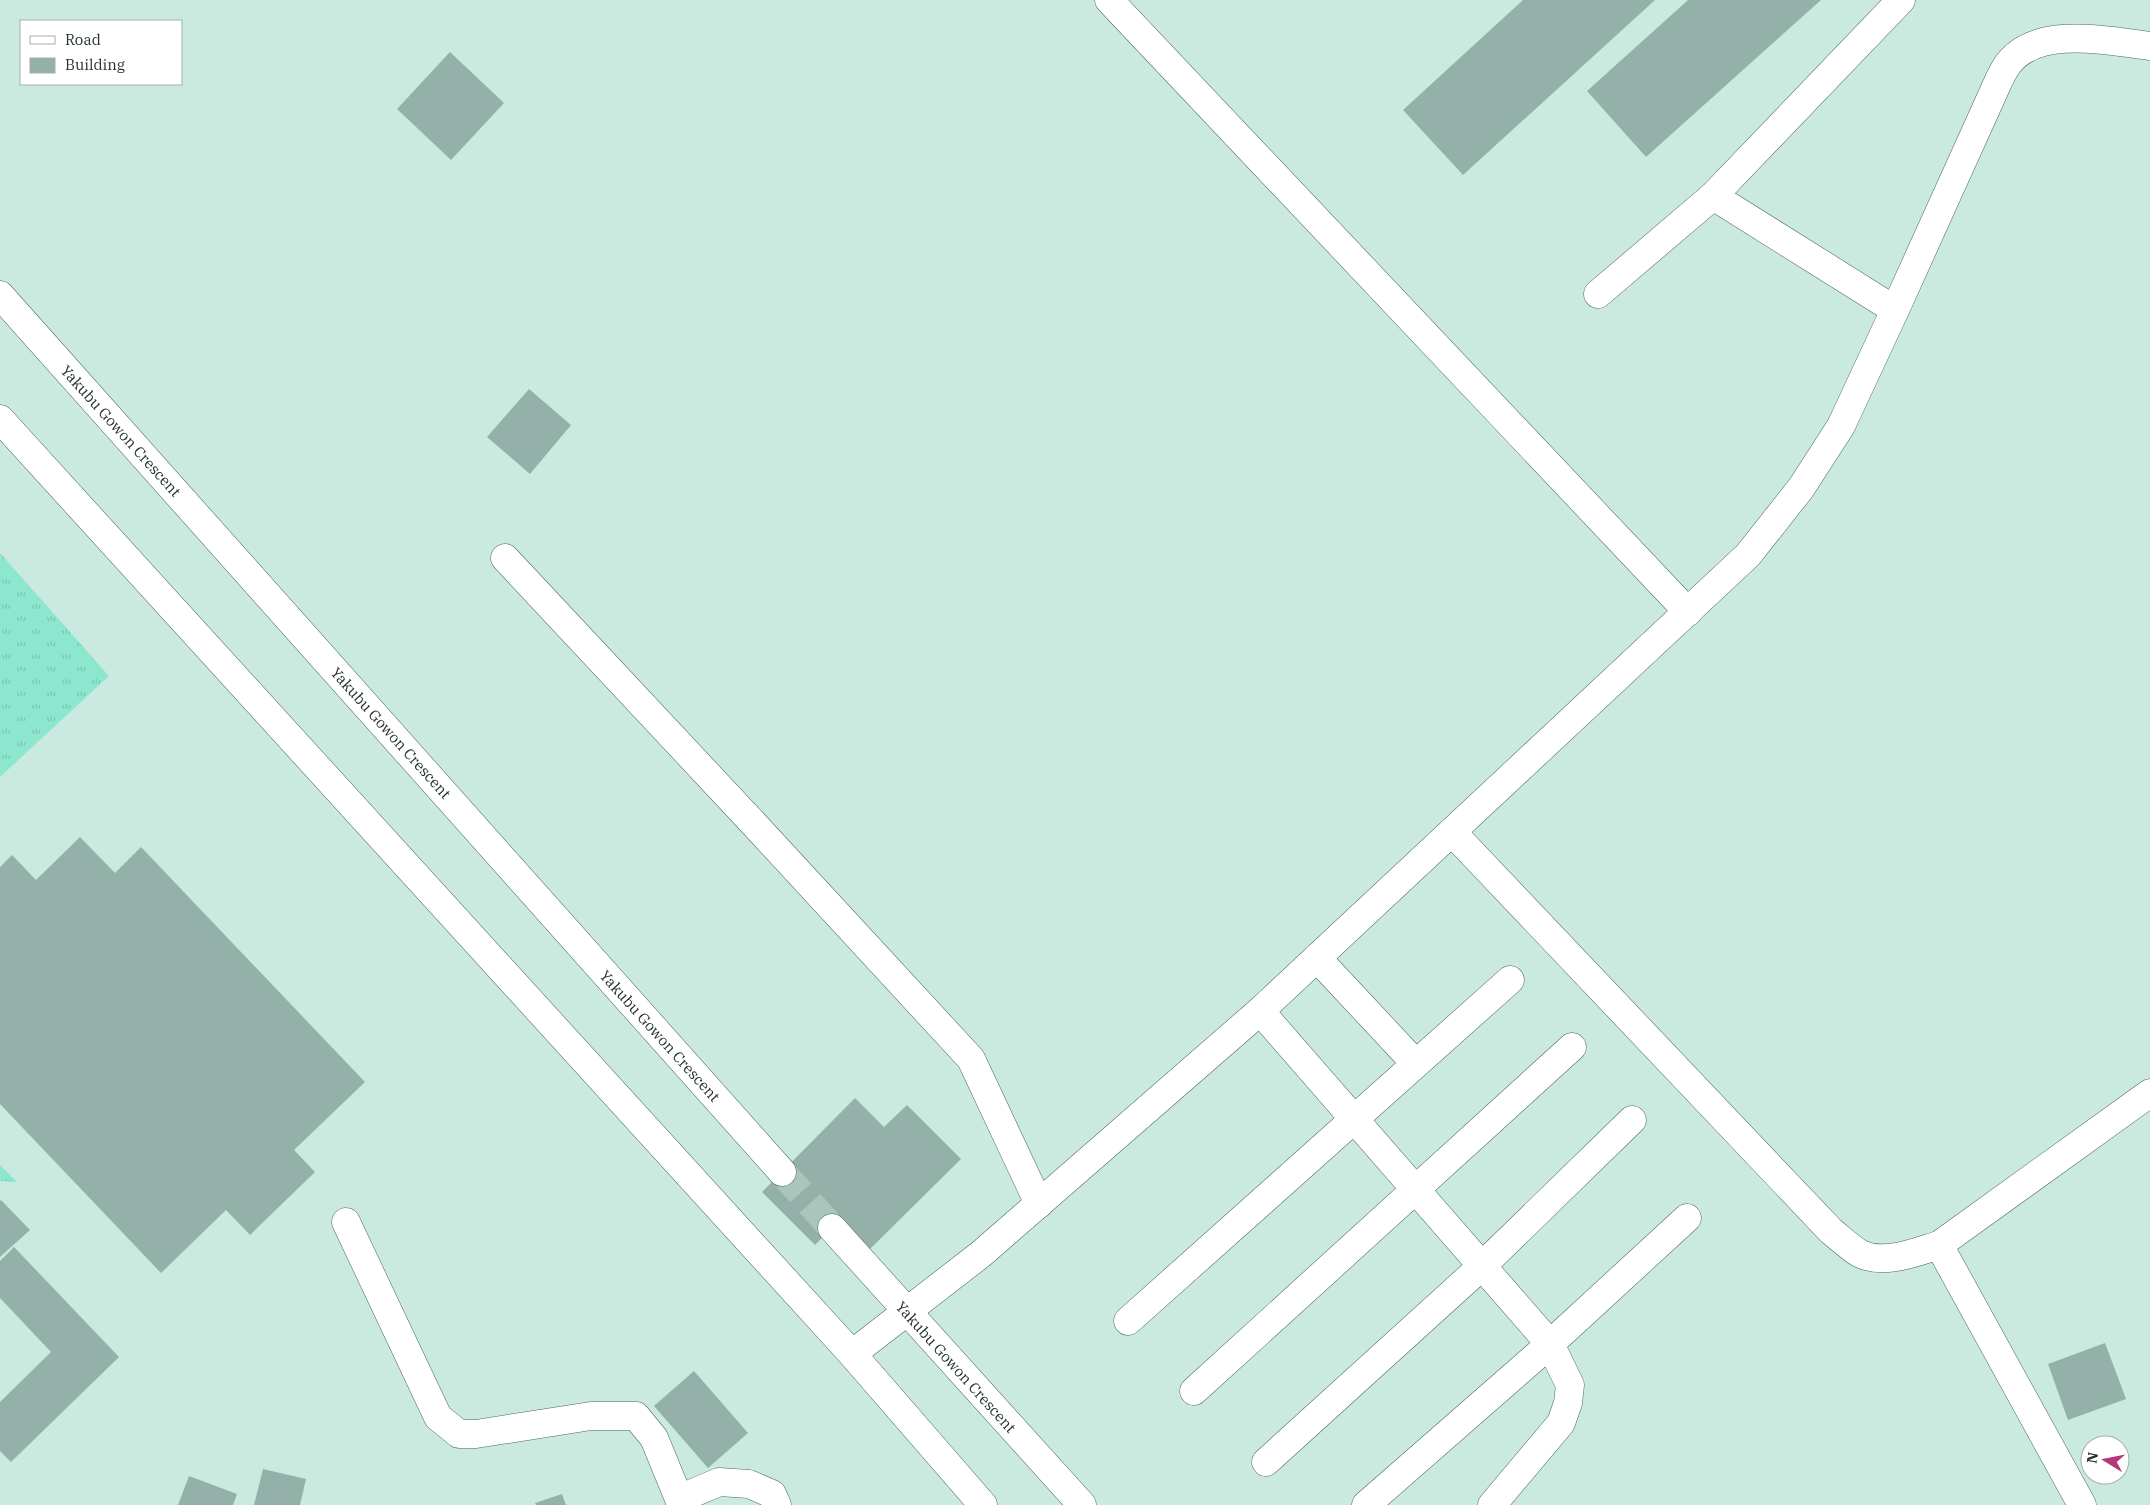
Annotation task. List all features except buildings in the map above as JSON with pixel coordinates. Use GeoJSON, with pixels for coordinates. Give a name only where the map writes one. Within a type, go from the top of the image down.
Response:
{"type":"FeatureCollection","features":[{"type":"Feature","properties":{"kind":"street"},"geometry":{"type":"LineString","coordinates":[[1109,0],[1688,612]]}},
{"type":"Feature","properties":{"kind":"street"},"geometry":{"type":"LineString","coordinates":[[1598,294],[1714,196],[1901,0]]}},
{"type":"Feature","properties":{"kind":"street"},"geometry":{"type":"LineString","coordinates":[[852,1354],[981,1254],[1260,1011],[1748,555],[1801,488],[1840,426],[1895,310],[1994,91],[2009,63],[2030,46],[2058,39],[2102,40],[2150,46]]}},
{"type":"Feature","properties":{"kind":"street"},"geometry":{"type":"LineString","coordinates":[[1714,196],[1895,310]]}},
{"type":"Feature","properties":{"kind":"street","name":"Yakubu Gowon Crescent"},"geometry":{"type":"LineString","coordinates":[[0,295],[782,1172]]}},
{"type":"Feature","properties":{"kind":"street"},"geometry":{"type":"LineString","coordinates":[[0,419],[852,1354],[983,1505]]}},
{"type":"Feature","properties":{"kind":"street"},"geometry":{"type":"LineString","coordinates":[[504,558],[754,824],[971,1059],[1038,1204]]}},
{"type":"Feature","properties":{"kind":"street"},"geometry":{"type":"LineString","coordinates":[[1452,832],[1831,1231],[1861,1254],[1882,1258],[1904,1255],[1939,1245],[2150,1093]]}},
{"type":"Feature","properties":{"kind":"street"},"geometry":{"type":"LineString","coordinates":[[1317,958],[1416,1064]]}},
{"type":"Feature","properties":{"kind":"street"},"geometry":{"type":"LineString","coordinates":[[1128,1321],[1510,980]]}},
{"type":"Feature","properties":{"kind":"street"},"geometry":{"type":"LineString","coordinates":[[1260,1011],[1550,1344],[1570,1385],[1568,1403],[1561,1423],[1492,1505]]}},
{"type":"Feature","properties":{"kind":"street"},"geometry":{"type":"LineString","coordinates":[[1194,1392],[1572,1047]]}},
{"type":"Feature","properties":{"kind":"street"},"geometry":{"type":"LineString","coordinates":[[1266,1462],[1482,1266],[1632,1120]]}},
{"type":"Feature","properties":{"kind":"street"},"geometry":{"type":"LineString","coordinates":[[1366,1505],[1550,1344],[1687,1218]]}},
{"type":"Feature","properties":{"kind":"street"},"geometry":{"type":"LineString","coordinates":[[346,1222],[438,1417],[459,1434],[476,1434],[591,1416],[636,1416],[654,1438],[673,1503],[720,1482],[749,1484],[772,1494],[777,1505]]}},
{"type":"Feature","properties":{"kind":"street","name":"Yakubu Gowon Crescent"},"geometry":{"type":"LineString","coordinates":[[832,1228],[1082,1505]]}},
{"type":"Feature","properties":{"kind":"street"},"geometry":{"type":"LineString","coordinates":[[1939,1245],[2082,1505]]}},
{"type":"Feature","properties":{"kind":"green space"},"geometry":{"type":"Polygon","coordinates":[[[0,553],[109,676],[0,777],[0,553]]]}},
{"type":"Feature","properties":{"kind":"green space"},"geometry":{"type":"Polygon","coordinates":[[[0,1165],[17,1182],[0,1181],[0,1165]]]}},
{"type":"Feature","properties":{"kind":"tunnel"},"geometry":{"type":"LineString","coordinates":[[782,1172],[832,1228]]}}]}
